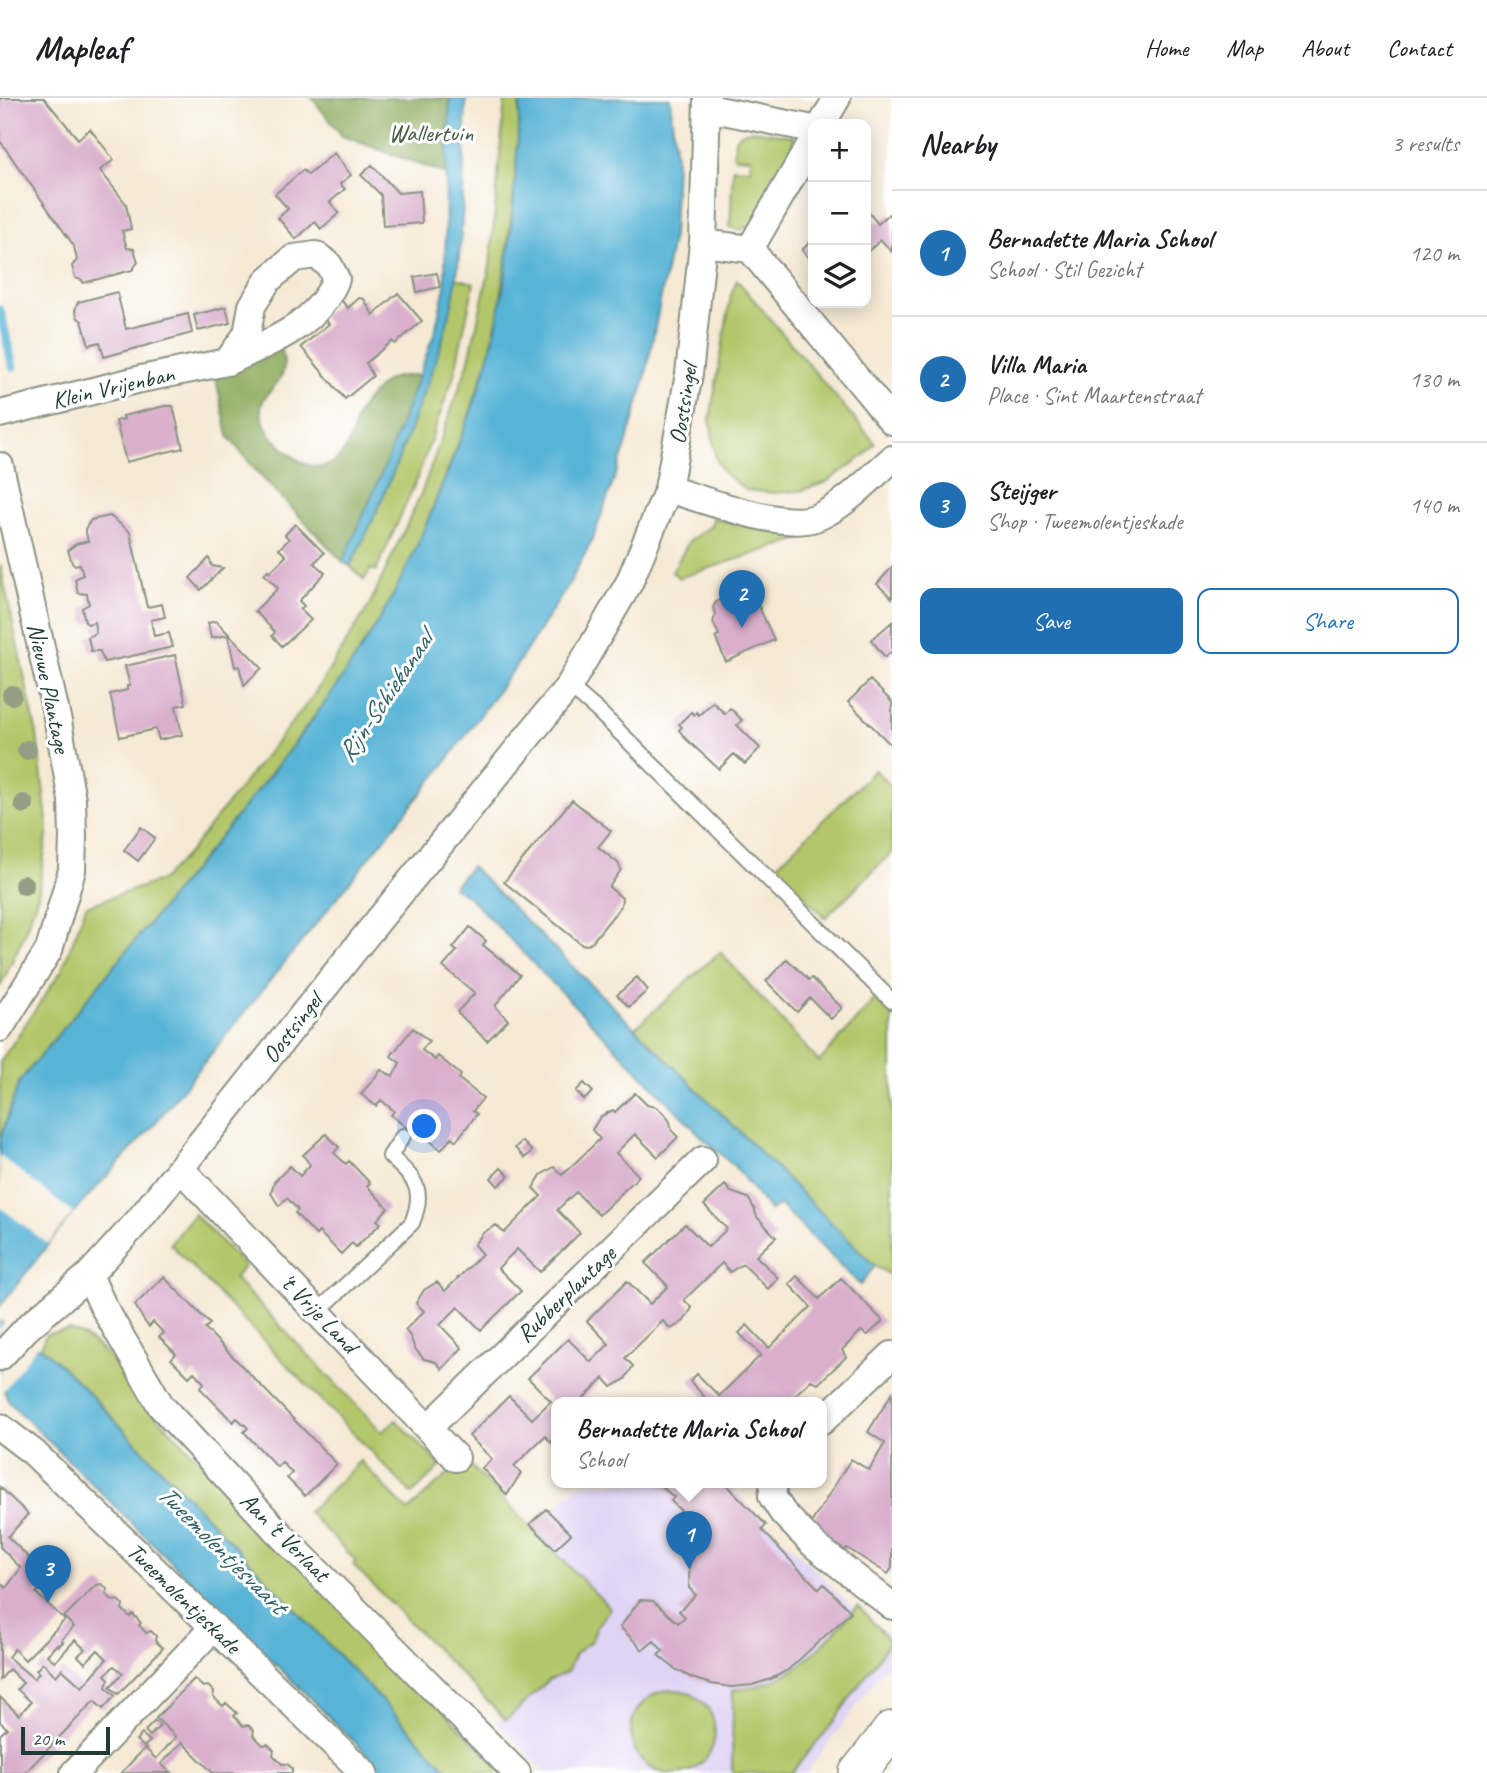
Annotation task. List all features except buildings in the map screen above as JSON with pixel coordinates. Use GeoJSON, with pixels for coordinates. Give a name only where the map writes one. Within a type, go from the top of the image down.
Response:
{"type":"FeatureCollection","features":[{"type":"Feature","properties":{"kind":"main road"},"geometry":{"type":"LineString","coordinates":[[858,1773],[892,1730]]}},
{"type":"Feature","properties":{"kind":"street"},"geometry":{"type":"LineString","coordinates":[[825,119],[837,98]]}},
{"type":"Feature","properties":{"kind":"street"},"geometry":{"type":"LineString","coordinates":[[707,103],[745,107],[808,128]]}},
{"type":"Feature","properties":{"kind":"street","name":"Oostsingel"},"geometry":{"type":"LineString","coordinates":[[0,1357],[27,1328],[89,1275],[181,1169],[359,943],[569,686],[629,583],[668,488],[688,374],[703,243],[707,103]]}},
{"type":"Feature","properties":{"kind":"street"},"geometry":{"type":"LineString","coordinates":[[750,249],[808,149]]}},
{"type":"Feature","properties":{"kind":"street"},"geometry":{"type":"LineString","coordinates":[[703,243],[750,249],[892,421]]}},
{"type":"Feature","properties":{"kind":"street","name":"Klein Vrijenban"},"geometry":{"type":"LineString","coordinates":[[0,414],[141,379],[227,362]]}},
{"type":"Feature","properties":{"kind":"street"},"geometry":{"type":"LineString","coordinates":[[668,488],[743,512],[792,522],[813,519],[834,509],[892,459]]}},
{"type":"Feature","properties":{"kind":"street","name":"Nieuwe Plantage"},"geometry":{"type":"LineString","coordinates":[[0,466],[58,722],[72,800],[72,870],[49,950],[0,1028]]}},
{"type":"Feature","properties":{"kind":"street","name":"Rubberplantage"},"geometry":{"type":"LineString","coordinates":[[429,1427],[702,1160]]}},
{"type":"Feature","properties":{"kind":"street","name":"'t Vrije Land"},"geometry":{"type":"LineString","coordinates":[[181,1169],[456,1458]]}},
{"type":"Feature","properties":{"kind":"street","name":"Aan 't Verlaat"},"geometry":{"type":"LineString","coordinates":[[89,1275],[103,1307],[161,1406],[275,1529],[517,1773]]}},
{"type":"Feature","properties":{"kind":"street"},"geometry":{"type":"LineString","coordinates":[[827,1416],[892,1355]]}},
{"type":"Feature","properties":{"kind":"street","name":"Tweemolentjeskade"},"geometry":{"type":"LineString","coordinates":[[0,1427],[34,1453],[364,1773]]}},
{"type":"Feature","properties":{"kind":"street"},"geometry":{"type":"LineString","coordinates":[[773,1488],[772,1496],[814,1545],[892,1606]]}},
{"type":"Feature","properties":{"kind":"street"},"geometry":{"type":"LineString","coordinates":[[74,1773],[214,1626]]}},
{"type":"Feature","properties":{"kind":"lane"},"geometry":{"type":"LineString","coordinates":[[569,686],[597,710],[892,1001]]}},
{"type":"Feature","properties":{"kind":"lane"},"geometry":{"type":"LineString","coordinates":[[317,1312],[412,1223],[420,1203],[418,1189],[408,1173],[390,1156],[403,1136]]}},
{"type":"Feature","properties":{"kind":"shaded area"},"geometry":{"type":"Polygon","coordinates":[[[576,1488],[731,1488],[857,1611],[892,1637],[892,1658],[806,1773],[545,1773],[497,1723],[598,1605],[530,1532],[576,1488]]]}},
{"type":"Feature","properties":{"kind":"green space","name":"Wallertuin"},"geometry":{"type":"Polygon","coordinates":[[[312,98],[450,98],[446,174],[342,136],[312,98]]]}},
{"type":"Feature","properties":{"kind":"green space"},"geometry":{"type":"Polygon","coordinates":[[[505,98],[520,98],[516,174],[500,305],[490,352],[464,430],[410,564],[380,619],[336,688],[256,793],[19,1082],[0,1140],[0,1062],[62,970],[86,906],[162,880],[189,852],[313,696],[370,604],[421,494],[468,364],[490,266],[505,98]]]}},
{"type":"Feature","properties":{"kind":"green space"},"geometry":{"type":"Polygon","coordinates":[[[751,130],[793,136],[797,143],[752,226],[739,230],[730,227],[733,168],[750,169],[751,158],[734,157],[735,139],[741,133],[751,130]]]}},
{"type":"Feature","properties":{"kind":"green space"},"geometry":{"type":"Polygon","coordinates":[[[456,278],[474,283],[454,375],[417,479],[376,571],[371,569],[364,580],[350,566],[379,506],[412,423],[441,341],[456,278]]]}},
{"type":"Feature","properties":{"kind":"green space"},"geometry":{"type":"Polygon","coordinates":[[[737,280],[875,443],[865,455],[825,483],[800,491],[773,493],[746,490],[724,473],[716,459],[710,419],[731,295],[737,280]]]}},
{"type":"Feature","properties":{"kind":"green space"},"geometry":{"type":"Polygon","coordinates":[[[279,339],[284,363],[283,373],[261,405],[262,418],[275,440],[290,454],[309,465],[326,466],[340,456],[351,437],[359,412],[384,383],[395,377],[419,375],[388,459],[343,562],[258,473],[228,436],[213,364],[279,339]]]}},
{"type":"Feature","properties":{"kind":"green space"},"geometry":{"type":"Polygon","coordinates":[[[713,518],[772,532],[809,536],[679,578],[672,572],[690,540],[711,526],[713,518]]]}},
{"type":"Feature","properties":{"kind":"green space"},"geometry":{"type":"Polygon","coordinates":[[[0,564],[37,735],[48,830],[38,895],[21,942],[0,987],[0,564]]]}},
{"type":"Feature","properties":{"kind":"green space"},"geometry":{"type":"Polygon","coordinates":[[[875,770],[892,787],[892,852],[825,918],[776,866],[875,770]]]}},
{"type":"Feature","properties":{"kind":"green space"},"geometry":{"type":"Polygon","coordinates":[[[720,952],[819,1062],[876,998],[892,1015],[892,1276],[875,1266],[635,1028],[720,952]]]}},
{"type":"Feature","properties":{"kind":"green space"},"geometry":{"type":"Polygon","coordinates":[[[194,1214],[245,1266],[234,1278],[382,1432],[396,1420],[441,1466],[412,1494],[170,1244],[194,1214]]]}},
{"type":"Feature","properties":{"kind":"green space"},"geometry":{"type":"Polygon","coordinates":[[[70,1330],[82,1335],[102,1350],[142,1401],[504,1773],[451,1773],[81,1385],[41,1347],[46,1334],[70,1330]]]}},
{"type":"Feature","properties":{"kind":"green space"},"geometry":{"type":"Polygon","coordinates":[[[464,1459],[610,1608],[596,1628],[592,1640],[575,1654],[567,1672],[549,1680],[506,1720],[353,1565],[356,1561],[308,1512],[360,1461],[408,1511],[464,1459]]]}},
{"type":"Feature","properties":{"kind":"green space"},"geometry":{"type":"Polygon","coordinates":[[[858,1606],[890,1641],[829,1728],[791,1773],[732,1773],[733,1690],[754,1687],[789,1672],[817,1650],[858,1606]]]}},
{"type":"Feature","properties":{"kind":"green space"},"geometry":{"type":"Polygon","coordinates":[[[673,1690],[689,1693],[703,1702],[712,1716],[715,1732],[712,1748],[703,1762],[689,1771],[673,1774],[657,1771],[643,1762],[634,1748],[631,1732],[634,1716],[643,1702],[657,1693],[673,1690]]]}},
{"type":"Feature","properties":{"kind":"water"},"geometry":{"type":"Polygon","coordinates":[[[450,98],[466,98],[462,221],[454,294],[444,336],[396,466],[350,566],[343,562],[388,459],[435,331],[445,286],[450,98]]]}},
{"type":"Feature","properties":{"kind":"water","name":"Rijn-Schiekanaal"},"geometry":{"type":"Polygon","coordinates":[[[520,98],[670,98],[676,159],[673,235],[645,379],[624,452],[593,538],[568,586],[516,666],[441,769],[152,1127],[73,1213],[0,1306],[0,1140],[19,1082],[298,740],[379,620],[421,537],[474,403],[497,322],[511,226],[520,98]]]}},
{"type":"Feature","properties":{"kind":"water"},"geometry":{"type":"Polygon","coordinates":[[[471,866],[875,1266],[860,1285],[780,1205],[770,1211],[734,1166],[706,1141],[468,896],[453,887],[471,866]]]}},
{"type":"Feature","properties":{"kind":"water","name":"Tweemolentjesvaart"},"geometry":{"type":"Polygon","coordinates":[[[0,1321],[28,1348],[41,1347],[81,1385],[451,1773],[386,1773],[9,1402],[4,1390],[6,1374],[0,1371],[0,1321]]]}},
{"type":"Feature","properties":{"kind":"pier"},"geometry":{"type":"Polygon","coordinates":[[[0,1156],[73,1213],[48,1244],[0,1207],[0,1156]]]}},
{"type":"Feature","properties":{"kind":"pier"},"geometry":{"type":"Polygon","coordinates":[[[5,1323],[30,1345],[39,1343],[1,1394],[0,1328],[5,1323]]]}},
{"type":"Feature","properties":{"kind":"waterway"},"geometry":{"type":"LineString","coordinates":[[0,310],[13,367]]}},
{"type":"Feature","properties":{"kind":"place","name":"Villa Maria"},"geometry":{"type":"Point","coordinates":[742,628]}},
{"type":"Feature","properties":{"kind":"place","name":"Bernadette Maria School"},"geometry":{"type":"Point","coordinates":[689,1569]}},
{"type":"Feature","properties":{"kind":"place","name":"Steijger"},"geometry":{"type":"Point","coordinates":[48,1603]}}]}
